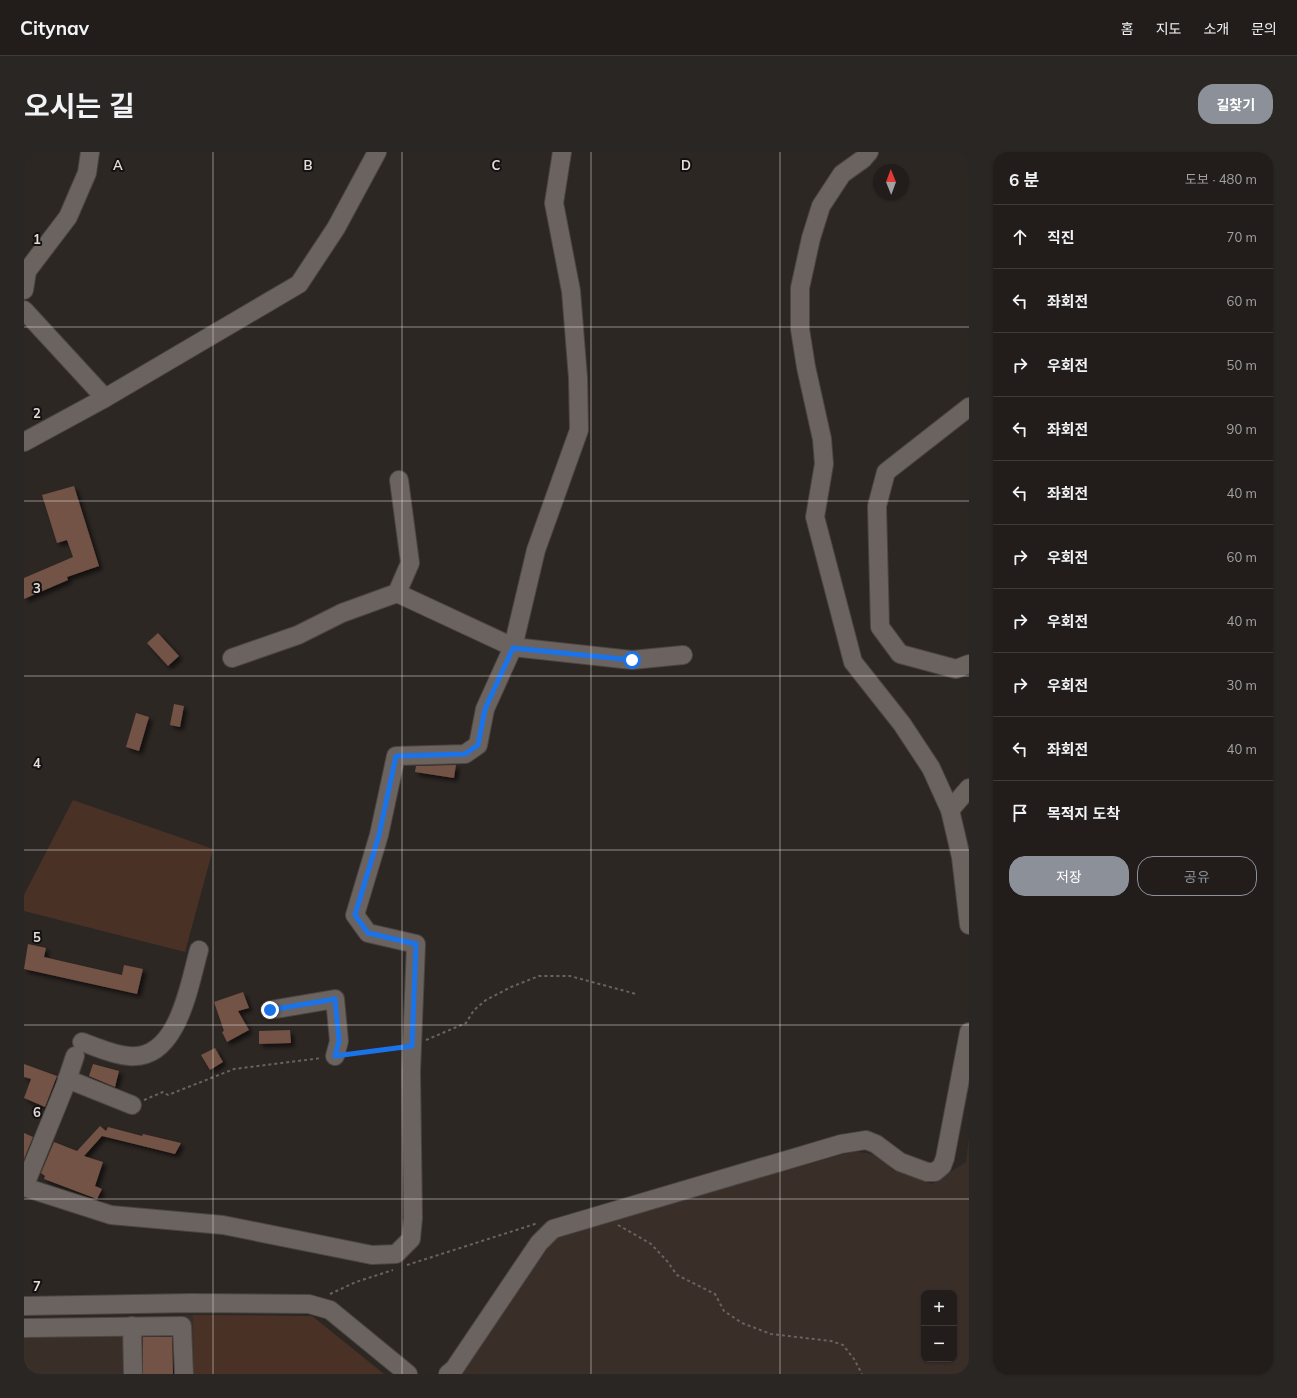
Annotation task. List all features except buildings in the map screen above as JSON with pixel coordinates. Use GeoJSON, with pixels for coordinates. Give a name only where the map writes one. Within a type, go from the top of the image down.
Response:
{"type":"FeatureCollection","features":[{"type":"Feature","properties":{"kind":"street"},"geometry":{"type":"LineString","coordinates":[[24,290],[27,271],[68,216],[87,173],[90,152]]}},
{"type":"Feature","properties":{"kind":"street"},"geometry":{"type":"LineString","coordinates":[[24,442],[105,398],[299,284],[336,228],[377,152]]}},
{"type":"Feature","properties":{"kind":"street"},"geometry":{"type":"LineString","coordinates":[[200,950],[177,1023],[170,1036],[149,1054],[129,1056],[78,1049],[68,1079],[24,1187],[111,1215],[223,1225],[372,1255],[396,1254],[411,1239],[413,1218],[412,1046],[416,944],[368,933],[355,915],[379,835],[396,756],[465,754],[478,745],[485,709],[513,648],[536,550],[579,430],[578,378],[571,290],[554,203],[562,152]]}},
{"type":"Feature","properties":{"kind":"street"},"geometry":{"type":"LineString","coordinates":[[869,152],[863,159],[842,174],[821,206],[811,238],[800,288],[800,329],[806,367],[822,439],[824,464],[815,517],[853,662],[902,724],[927,762],[950,810],[961,857],[969,925]]}},
{"type":"Feature","properties":{"kind":"street"},"geometry":{"type":"LineString","coordinates":[[24,310],[105,398]]}},
{"type":"Feature","properties":{"kind":"street"},"geometry":{"type":"LineString","coordinates":[[969,407],[886,472],[877,506],[880,627],[900,654],[956,669],[969,664]]}},
{"type":"Feature","properties":{"kind":"street"},"geometry":{"type":"LineString","coordinates":[[397,593],[410,564],[399,480]]}},
{"type":"Feature","properties":{"kind":"street"},"geometry":{"type":"LineString","coordinates":[[232,658],[298,635],[342,613],[397,593],[513,648],[632,660],[683,655]]}},
{"type":"Feature","properties":{"kind":"street"},"geometry":{"type":"LineString","coordinates":[[950,810],[969,788]]}},
{"type":"Feature","properties":{"kind":"street"},"geometry":{"type":"LineString","coordinates":[[270,1010],[335,999],[339,1041],[335,1056]]}},
{"type":"Feature","properties":{"kind":"street"},"geometry":{"type":"LineString","coordinates":[[448,1374],[454,1369],[539,1243],[553,1229],[747,1170],[840,1144],[866,1140],[876,1144],[900,1162],[927,1172],[935,1172],[942,1166],[945,1158],[969,1032]]}},
{"type":"Feature","properties":{"kind":"street"},"geometry":{"type":"LineString","coordinates":[[68,1079],[132,1105]]}},
{"type":"Feature","properties":{"kind":"street"},"geometry":{"type":"LineString","coordinates":[[24,1306],[191,1303],[309,1304],[330,1310],[408,1374]]}},
{"type":"Feature","properties":{"kind":"street"},"geometry":{"type":"LineString","coordinates":[[132,1326],[133,1374]]}},
{"type":"Feature","properties":{"kind":"street"},"geometry":{"type":"LineString","coordinates":[[24,1328],[182,1326],[184,1374]]}},
{"type":"Feature","properties":{"kind":"path"},"geometry":{"type":"LineString","coordinates":[[132,1105],[163,1092],[168,1095],[234,1069],[412,1046],[466,1023],[474,1010],[486,1000],[510,986],[538,976],[570,976],[636,994]]}},
{"type":"Feature","properties":{"kind":"path"},"geometry":{"type":"LineString","coordinates":[[600,1215],[651,1244],[667,1261],[677,1275],[715,1294],[724,1310],[742,1322],[771,1334],[831,1341],[843,1345],[854,1359],[862,1374]]}},
{"type":"Feature","properties":{"kind":"path"},"geometry":{"type":"LineString","coordinates":[[405,1266],[543,1221]]}},
{"type":"Feature","properties":{"kind":"path"},"geometry":{"type":"LineString","coordinates":[[329,1294],[356,1282],[398,1268]]}},
{"type":"Feature","properties":{"kind":"shaded area"},"geometry":{"type":"Polygon","coordinates":[[[73,800],[213,849],[185,952],[24,911],[24,895],[73,800]]]}},
{"type":"Feature","properties":{"kind":"shaded area"},"geometry":{"type":"Polygon","coordinates":[[[969,1138],[969,1374],[459,1374],[555,1238],[854,1151],[882,1156],[892,1170],[932,1184],[966,1162],[969,1138]]]}},
{"type":"Feature","properties":{"kind":"shaded area"},"geometry":{"type":"Polygon","coordinates":[[[193,1315],[312,1316],[384,1374],[24,1374],[24,1320],[193,1315]]]}},
{"type":"Feature","properties":{"kind":"shaded area"},"geometry":{"type":"Polygon","coordinates":[[[193,1315],[312,1316],[384,1374],[194,1374],[193,1315]]]}},
{"type":"Feature","properties":{"kind":"route"},"geometry":{"type":"LineString","coordinates":[[270,1010],[335,999],[339,1041],[335,1056],[412,1046],[416,944],[368,933],[355,915],[379,835],[396,756],[465,754],[478,745],[485,709],[513,648],[632,660]]}}]}
